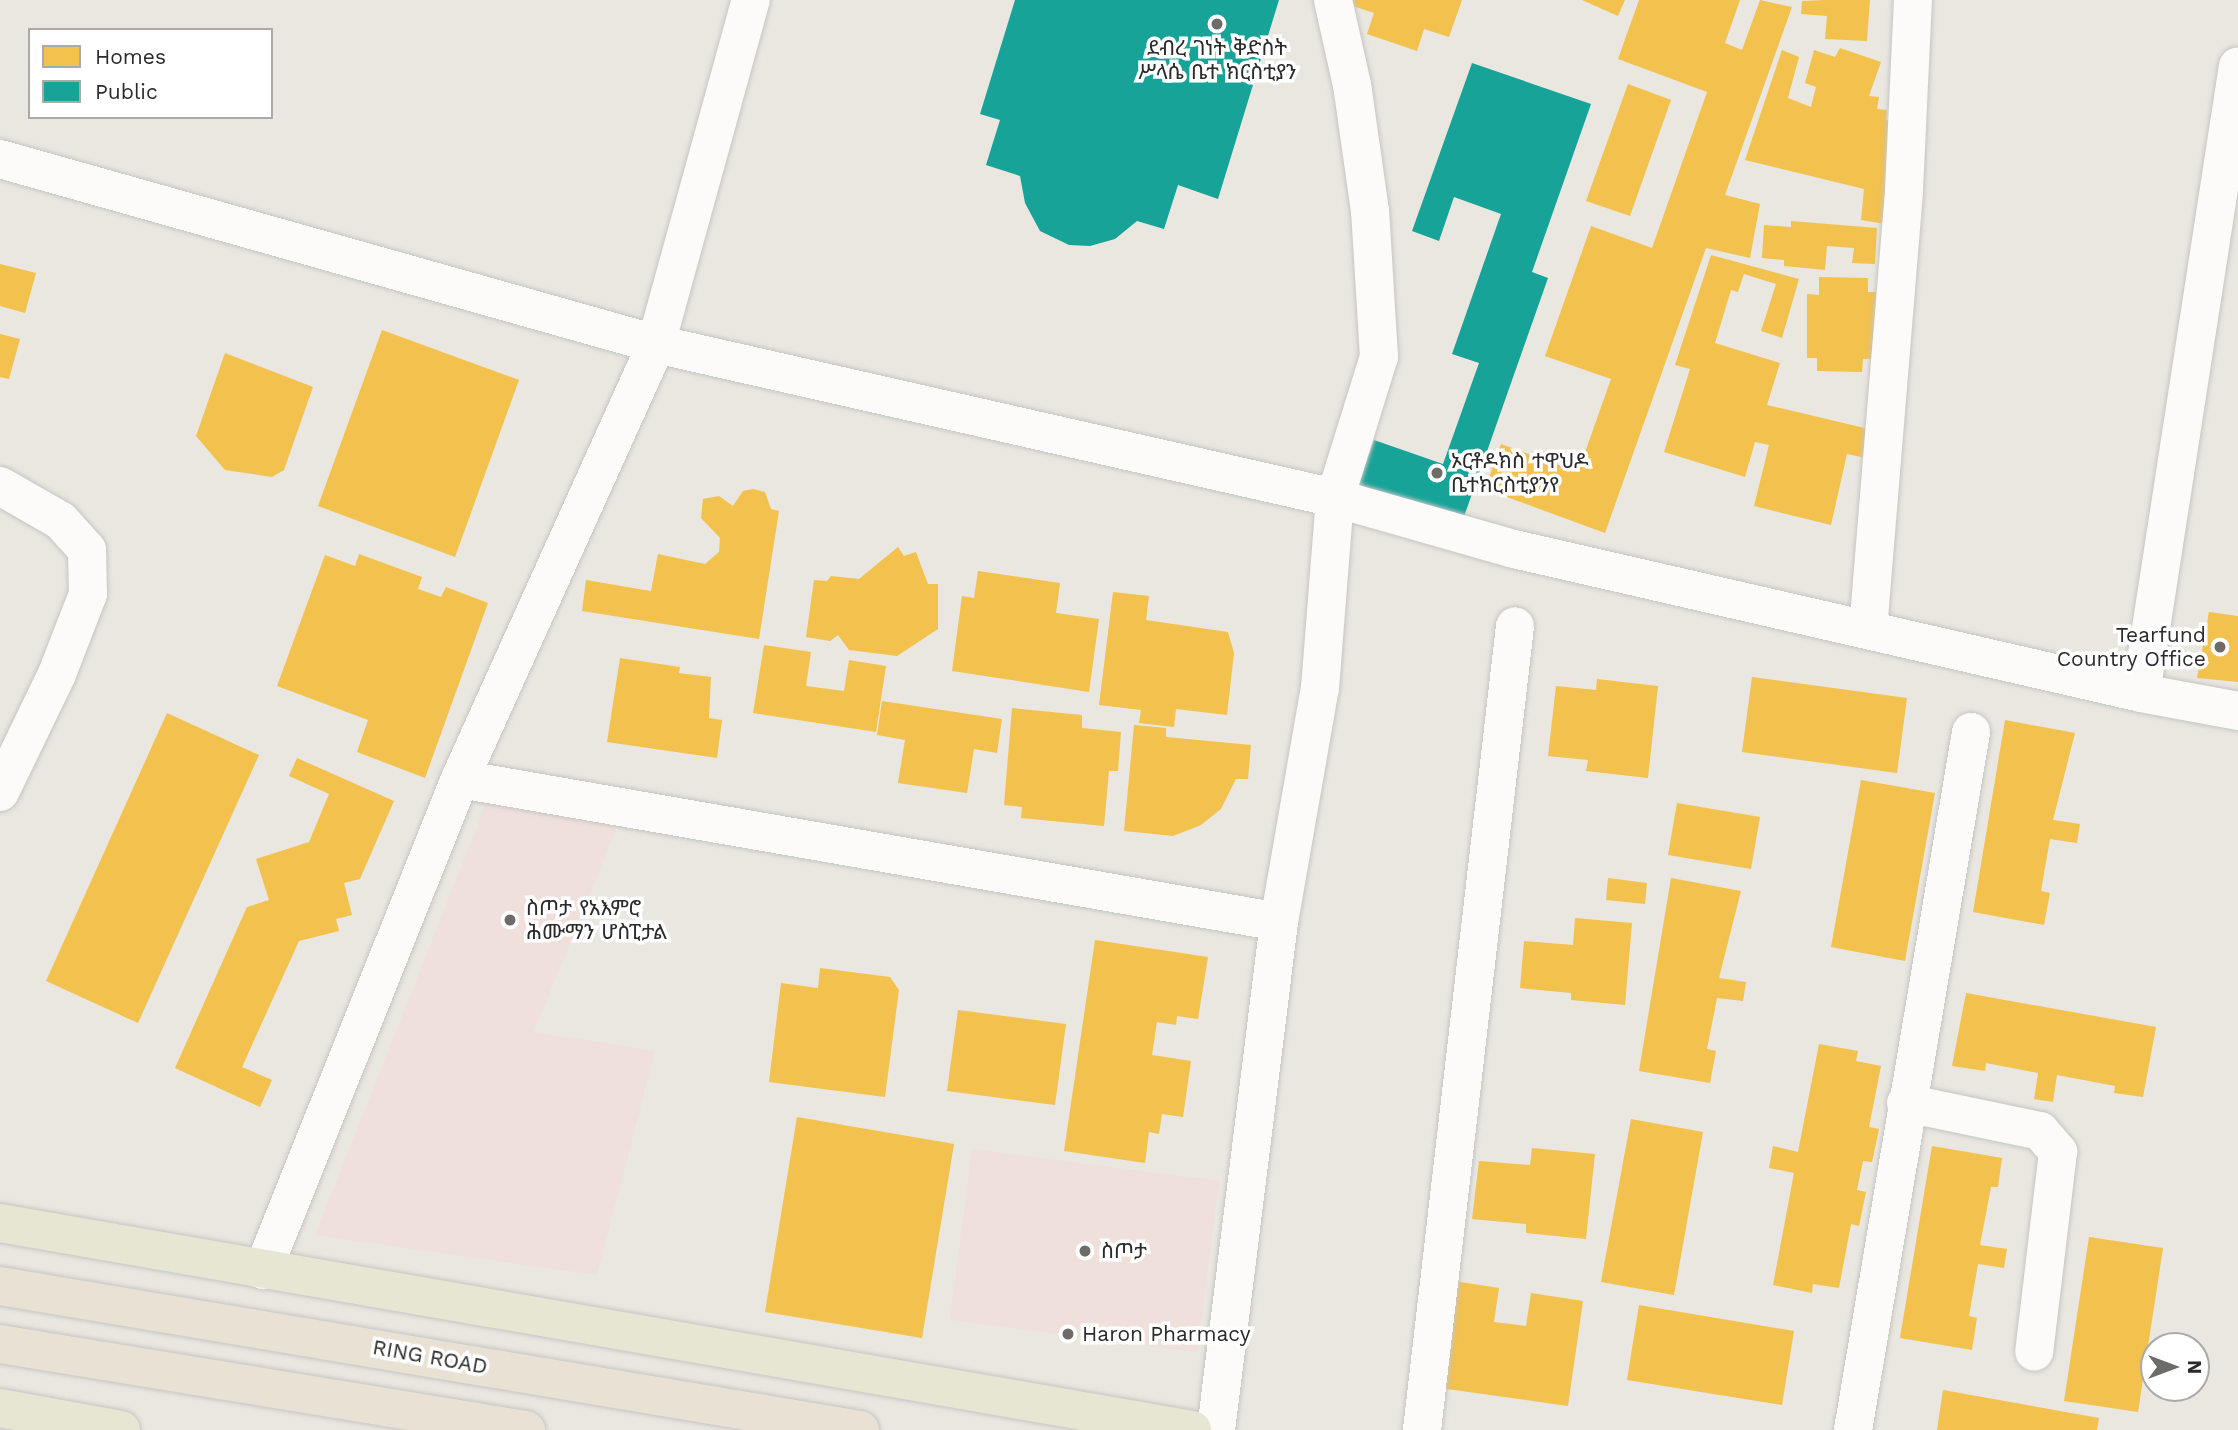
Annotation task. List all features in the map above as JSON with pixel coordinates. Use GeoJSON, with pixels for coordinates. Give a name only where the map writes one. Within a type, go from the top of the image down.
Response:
{"type":"FeatureCollection","features":[{"type":"Feature","properties":{"kind":"highway","name":"RING ROAD"},"geometry":{"type":"LineString","coordinates":[[0,1286],[860,1430]]}},
{"type":"Feature","properties":{"kind":"highway"},"geometry":{"type":"LineString","coordinates":[[0,1344],[526,1430]]}},
{"type":"Feature","properties":{"kind":"main road"},"geometry":{"type":"LineString","coordinates":[[0,1223],[1192,1430]]}},
{"type":"Feature","properties":{"kind":"main road"},"geometry":{"type":"LineString","coordinates":[[0,1408],[121,1430]]}},
{"type":"Feature","properties":{"kind":"street"},"geometry":{"type":"LineString","coordinates":[[263,1270],[460,779],[656,344],[751,0]]}},
{"type":"Feature","properties":{"kind":"street"},"geometry":{"type":"LineString","coordinates":[[1216,1430],[1279,922],[1320,688],[1335,498],[1379,357],[1370,211],[1352,85],[1333,0]]}},
{"type":"Feature","properties":{"kind":"street"},"geometry":{"type":"LineString","coordinates":[[1868,630],[1904,190],[1913,0]]}},
{"type":"Feature","properties":{"kind":"street"},"geometry":{"type":"LineString","coordinates":[[2141,694],[2238,65]]}},
{"type":"Feature","properties":{"kind":"street"},"geometry":{"type":"LineString","coordinates":[[0,159],[656,344],[1335,498],[1514,549],[2141,694],[2238,710]]}},
{"type":"Feature","properties":{"kind":"street"},"geometry":{"type":"LineString","coordinates":[[0,486],[61,521],[87,550],[88,594],[57,674],[0,792]]}},
{"type":"Feature","properties":{"kind":"street"},"geometry":{"type":"LineString","coordinates":[[1422,1430],[1515,626]]}},
{"type":"Feature","properties":{"kind":"street"},"geometry":{"type":"LineString","coordinates":[[1853,1430],[1906,1103],[1971,732]]}},
{"type":"Feature","properties":{"kind":"street"},"geometry":{"type":"LineString","coordinates":[[460,779],[1279,922]]}},
{"type":"Feature","properties":{"kind":"street"},"geometry":{"type":"LineString","coordinates":[[1906,1103],[2040,1131],[2057,1152],[2034,1352]]}},
{"type":"Feature","properties":{"kind":"shaded area","name":"ስጦታ የአእምሮ ሕሙማን ሆስፒታል"},"geometry":{"type":"Polygon","coordinates":[[[494,784],[625,807],[534,1032],[655,1051],[597,1275],[315,1235],[494,784]]]}},
{"type":"Feature","properties":{"kind":"shaded area","name":"ስጦታ"},"geometry":{"type":"Polygon","coordinates":[[[972,1149],[1219,1181],[1197,1352],[950,1320],[972,1149]]]}},
{"type":"Feature","properties":{"kind":"building: Homes"},"geometry":{"type":"Polygon","coordinates":[[[1351,0],[1462,0],[1449,37],[1424,29],[1417,51],[1367,34],[1374,13],[1350,5],[1351,0]]]}},
{"type":"Feature","properties":{"kind":"building: Homes"},"geometry":{"type":"Polygon","coordinates":[[[1582,0],[1625,0],[1618,16],[1582,0]]]}},
{"type":"Feature","properties":{"kind":"building: Homes"},"geometry":{"type":"Polygon","coordinates":[[[1639,0],[1740,0],[1725,43],[1742,50],[1760,0],[1792,7],[1725,195],[1760,204],[1750,258],[1706,248],[1605,533],[1485,489],[1501,444],[1578,472],[1611,379],[1545,356],[1591,226],[1652,248],[1707,92],[1618,59],[1639,0]]]}},
{"type":"Feature","properties":{"kind":"building: Homes"},"geometry":{"type":"Polygon","coordinates":[[[1870,0],[1867,41],[1825,39],[1827,16],[1801,14],[1802,1],[1870,0]]]}},
{"type":"Feature","properties":{"kind":"building: Homes"},"geometry":{"type":"Polygon","coordinates":[[[1840,48],[1881,62],[1869,96],[1879,97],[1877,109],[1887,110],[1886,120],[1899,123],[1891,225],[1861,220],[1864,189],[1745,160],[1782,50],[1799,57],[1788,98],[1811,107],[1816,87],[1805,83],[1814,50],[1835,57],[1840,48]]]}},
{"type":"Feature","properties":{"kind":"building: Homes"},"geometry":{"type":"Polygon","coordinates":[[[1628,84],[1671,100],[1630,216],[1586,201],[1628,84]]]}},
{"type":"Feature","properties":{"kind":"building: Homes"},"geometry":{"type":"Polygon","coordinates":[[[1791,221],[1877,228],[1875,264],[1852,263],[1854,248],[1827,246],[1825,270],[1784,266],[1784,260],[1762,258],[1764,225],[1791,227],[1791,221]]]}},
{"type":"Feature","properties":{"kind":"building: Homes"},"geometry":{"type":"Polygon","coordinates":[[[1711,255],[1799,279],[1782,338],[1761,331],[1776,284],[1744,274],[1738,292],[1731,290],[1715,343],[1780,363],[1767,405],[1873,430],[1866,458],[1847,454],[1831,525],[1754,506],[1769,445],[1755,442],[1745,477],[1664,452],[1690,369],[1675,365],[1711,255]]]}},
{"type":"Feature","properties":{"kind":"building: Homes"},"geometry":{"type":"Polygon","coordinates":[[[0,264],[36,273],[25,313],[0,306],[0,264]]]}},
{"type":"Feature","properties":{"kind":"building: Homes"},"geometry":{"type":"Polygon","coordinates":[[[1819,277],[1868,278],[1868,292],[1876,292],[1875,359],[1863,359],[1862,372],[1817,371],[1817,358],[1807,358],[1807,294],[1819,295],[1819,277]]]}},
{"type":"Feature","properties":{"kind":"building: Homes"},"geometry":{"type":"Polygon","coordinates":[[[382,330],[519,380],[455,557],[318,506],[382,330]]]}},
{"type":"Feature","properties":{"kind":"building: Homes"},"geometry":{"type":"Polygon","coordinates":[[[0,334],[20,339],[9,379],[0,377],[0,334]]]}},
{"type":"Feature","properties":{"kind":"building: Homes"},"geometry":{"type":"Polygon","coordinates":[[[225,353],[313,387],[284,470],[272,477],[225,470],[196,436],[225,353]]]}},
{"type":"Feature","properties":{"kind":"building: Homes"},"geometry":{"type":"Polygon","coordinates":[[[753,489],[765,492],[771,509],[779,511],[759,639],[582,611],[586,580],[651,591],[658,554],[705,564],[719,552],[720,538],[701,518],[703,499],[719,496],[733,506],[743,491],[753,489]]]}},
{"type":"Feature","properties":{"kind":"building: Homes"},"geometry":{"type":"Polygon","coordinates":[[[898,547],[904,556],[916,552],[928,584],[938,584],[938,629],[897,656],[849,650],[838,635],[830,641],[806,637],[814,580],[827,581],[831,576],[859,579],[898,547]]]}},
{"type":"Feature","properties":{"kind":"building: Homes"},"geometry":{"type":"Polygon","coordinates":[[[359,554],[422,577],[418,589],[441,597],[446,587],[488,603],[425,778],[357,752],[368,720],[277,686],[325,555],[355,566],[359,554]]]}},
{"type":"Feature","properties":{"kind":"building: Homes"},"geometry":{"type":"Polygon","coordinates":[[[978,571],[1060,583],[1056,613],[1099,619],[1089,692],[952,671],[962,596],[974,598],[978,571]]]}},
{"type":"Feature","properties":{"kind":"building: Homes"},"geometry":{"type":"Polygon","coordinates":[[[1113,592],[1149,596],[1146,620],[1228,632],[1234,653],[1227,715],[1176,709],[1174,727],[1139,723],[1141,710],[1099,705],[1113,592]]]}},
{"type":"Feature","properties":{"kind":"building: Homes","name":"Tearfund Country Office"},"geometry":{"type":"Polygon","coordinates":[[[2209,612],[2238,616],[2238,682],[2197,678],[2209,612]]]}},
{"type":"Feature","properties":{"kind":"building: Homes"},"geometry":{"type":"Polygon","coordinates":[[[764,645],[811,652],[806,686],[844,691],[849,660],[886,666],[876,732],[753,713],[764,645]]]}},
{"type":"Feature","properties":{"kind":"building: Homes"},"geometry":{"type":"Polygon","coordinates":[[[620,658],[680,667],[679,673],[711,677],[709,718],[722,720],[717,758],[607,742],[620,658]]]}},
{"type":"Feature","properties":{"kind":"building: Homes"},"geometry":{"type":"Polygon","coordinates":[[[1752,677],[1907,698],[1897,773],[1742,752],[1752,677]]]}},
{"type":"Feature","properties":{"kind":"building: Homes"},"geometry":{"type":"Polygon","coordinates":[[[1597,679],[1658,686],[1648,778],[1586,771],[1588,760],[1548,756],[1556,686],[1596,690],[1597,679]]]}},
{"type":"Feature","properties":{"kind":"building: Homes"},"geometry":{"type":"Polygon","coordinates":[[[882,701],[1002,719],[997,753],[974,749],[967,793],[898,783],[905,740],[877,735],[882,701]]]}},
{"type":"Feature","properties":{"kind":"building: Homes"},"geometry":{"type":"Polygon","coordinates":[[[1012,708],[1082,715],[1082,728],[1121,732],[1118,771],[1109,771],[1104,826],[1021,818],[1022,807],[1004,805],[1012,708]]]}},
{"type":"Feature","properties":{"kind":"building: Homes"},"geometry":{"type":"Polygon","coordinates":[[[167,713],[259,755],[138,1023],[46,981],[167,713]]]}},
{"type":"Feature","properties":{"kind":"building: Homes"},"geometry":{"type":"Polygon","coordinates":[[[2005,720],[2075,733],[2053,820],[2080,824],[2077,843],[2050,839],[2041,891],[2050,893],[2044,925],[1973,912],[2005,720]]]}},
{"type":"Feature","properties":{"kind":"building: Homes"},"geometry":{"type":"Polygon","coordinates":[[[1134,725],[1166,728],[1166,737],[1251,745],[1248,779],[1236,779],[1221,809],[1201,825],[1173,836],[1124,831],[1134,725]]]}},
{"type":"Feature","properties":{"kind":"building: Homes"},"geometry":{"type":"Polygon","coordinates":[[[297,758],[394,801],[360,879],[344,883],[352,915],[336,919],[339,931],[299,941],[242,1067],[272,1080],[260,1107],[175,1068],[247,907],[269,900],[256,859],[309,842],[329,794],[289,776],[297,758]]]}},
{"type":"Feature","properties":{"kind":"building: Homes"},"geometry":{"type":"Polygon","coordinates":[[[1861,780],[1935,793],[1905,961],[1831,947],[1861,780]]]}},
{"type":"Feature","properties":{"kind":"building: Homes"},"geometry":{"type":"Polygon","coordinates":[[[1677,803],[1760,817],[1751,869],[1668,855],[1677,803]]]}},
{"type":"Feature","properties":{"kind":"building: Homes"},"geometry":{"type":"Polygon","coordinates":[[[1608,878],[1647,883],[1645,904],[1606,900],[1608,878]]]}},
{"type":"Feature","properties":{"kind":"building: Homes"},"geometry":{"type":"Polygon","coordinates":[[[1671,878],[1741,891],[1719,978],[1746,982],[1743,1001],[1717,998],[1707,1049],[1716,1051],[1710,1083],[1639,1071],[1671,878]]]}},
{"type":"Feature","properties":{"kind":"building: Homes"},"geometry":{"type":"Polygon","coordinates":[[[1575,918],[1632,923],[1625,1005],[1571,1000],[1571,993],[1520,988],[1524,941],[1573,945],[1575,918]]]}},
{"type":"Feature","properties":{"kind":"building: Homes"},"geometry":{"type":"Polygon","coordinates":[[[1095,940],[1208,957],[1198,1019],[1177,1016],[1176,1025],[1157,1022],[1152,1055],[1191,1061],[1183,1117],[1162,1114],[1159,1134],[1149,1132],[1145,1163],[1064,1151],[1095,940]]]}},
{"type":"Feature","properties":{"kind":"building: Homes"},"geometry":{"type":"Polygon","coordinates":[[[820,968],[890,977],[899,990],[885,1097],[769,1082],[781,983],[818,988],[820,968]]]}},
{"type":"Feature","properties":{"kind":"building: Homes"},"geometry":{"type":"Polygon","coordinates":[[[1966,993],[2156,1027],[2143,1097],[2114,1093],[2115,1086],[2057,1075],[2053,1102],[2034,1099],[2038,1073],[1986,1063],[1985,1071],[1952,1066],[1966,993]]]}},
{"type":"Feature","properties":{"kind":"building: Homes"},"geometry":{"type":"Polygon","coordinates":[[[958,1010],[1066,1024],[1055,1105],[947,1091],[958,1010]]]}},
{"type":"Feature","properties":{"kind":"building: Homes"},"geometry":{"type":"Polygon","coordinates":[[[1819,1044],[1858,1051],[1856,1061],[1881,1066],[1869,1127],[1879,1129],[1872,1162],[1863,1161],[1857,1190],[1866,1192],[1859,1226],[1851,1224],[1839,1288],[1813,1284],[1812,1293],[1773,1285],[1794,1173],[1769,1168],[1773,1146],[1798,1152],[1819,1044]]]}},
{"type":"Feature","properties":{"kind":"building: Homes"},"geometry":{"type":"Polygon","coordinates":[[[797,1117],[954,1144],[922,1338],[765,1312],[797,1117]]]}},
{"type":"Feature","properties":{"kind":"building: Homes"},"geometry":{"type":"Polygon","coordinates":[[[1631,1119],[1703,1132],[1674,1295],[1601,1282],[1631,1119]]]}},
{"type":"Feature","properties":{"kind":"building: Homes"},"geometry":{"type":"Polygon","coordinates":[[[1932,1146],[2002,1158],[1998,1187],[1991,1187],[1980,1245],[2007,1249],[2004,1268],[1978,1264],[1969,1316],[1977,1318],[1972,1350],[1900,1338],[1932,1146]]]}},
{"type":"Feature","properties":{"kind":"building: Homes"},"geometry":{"type":"Polygon","coordinates":[[[1532,1148],[1595,1154],[1586,1239],[1526,1233],[1526,1224],[1472,1219],[1479,1161],[1530,1165],[1532,1148]]]}},
{"type":"Feature","properties":{"kind":"building: Homes"},"geometry":{"type":"Polygon","coordinates":[[[2089,1237],[2163,1248],[2150,1332],[2140,1332],[2138,1412],[2064,1401],[2089,1237]]]}},
{"type":"Feature","properties":{"kind":"building: Homes"},"geometry":{"type":"Polygon","coordinates":[[[1448,1280],[1499,1288],[1494,1322],[1526,1326],[1531,1293],[1583,1301],[1568,1406],[1433,1387],[1448,1280]]]}},
{"type":"Feature","properties":{"kind":"building: Homes"},"geometry":{"type":"Polygon","coordinates":[[[1639,1305],[1794,1331],[1782,1405],[1627,1380],[1639,1305]]]}},
{"type":"Feature","properties":{"kind":"building: Homes"},"geometry":{"type":"Polygon","coordinates":[[[1943,1390],[2099,1418],[2097,1430],[1937,1430],[1943,1390]]]}},
{"type":"Feature","properties":{"kind":"building: Public"},"geometry":{"type":"Polygon","coordinates":[[[1015,0],[1279,0],[1218,199],[1178,185],[1164,229],[1137,221],[1115,239],[1090,246],[1069,245],[1040,231],[1025,203],[1020,176],[986,165],[1000,120],[980,114],[1015,0]]]}},
{"type":"Feature","properties":{"kind":"building: Public"},"geometry":{"type":"Polygon","coordinates":[[[1472,63],[1591,104],[1532,272],[1548,278],[1460,528],[1356,491],[1374,440],[1443,464],[1479,363],[1452,354],[1501,214],[1454,197],[1439,241],[1412,231],[1472,63]]]}},
{"type":"Feature","properties":{"kind":"place","name":"ደብረ ገነት ቅድስት ሥላሴ ቤተ ክርስቲያን"},"geometry":{"type":"Point","coordinates":[1217,24]}},
{"type":"Feature","properties":{"kind":"place","name":"ኦርቶዶክስ ተዋህዶ ቤተክርስቲያንየ"},"geometry":{"type":"Point","coordinates":[1437,473]}},
{"type":"Feature","properties":{"kind":"place","name":"Tearfund Country Office"},"geometry":{"type":"Point","coordinates":[2220,647]}},
{"type":"Feature","properties":{"kind":"place","name":"ስጦታ የአእምሮ ሕሙማን ሆስፒታል"},"geometry":{"type":"Point","coordinates":[510,920]}},
{"type":"Feature","properties":{"kind":"place","name":"ስጦታ"},"geometry":{"type":"Point","coordinates":[1085,1251]}},
{"type":"Feature","properties":{"kind":"place","name":"Haron Pharmacy"},"geometry":{"type":"Point","coordinates":[1068,1334]}}]}
